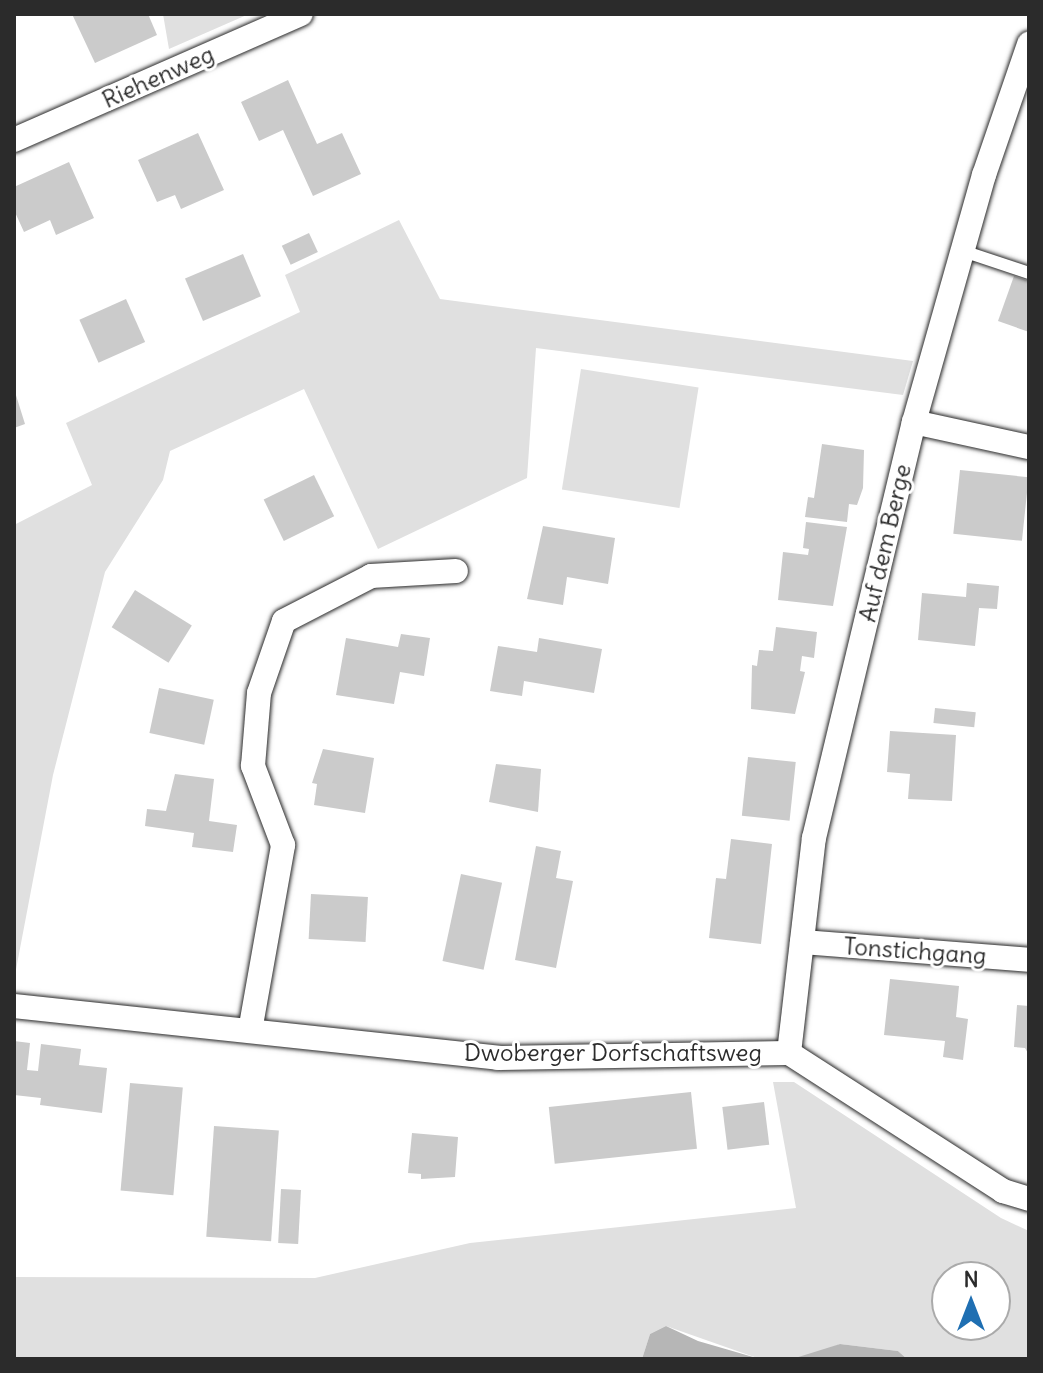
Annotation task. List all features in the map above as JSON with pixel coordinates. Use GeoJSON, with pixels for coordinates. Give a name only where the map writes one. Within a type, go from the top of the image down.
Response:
{"type":"FeatureCollection","features":[{"type":"Feature","properties":{"kind":"street","name":"Riehenweg"},"geometry":{"type":"LineString","coordinates":[[14,140],[301,14]]}},
{"type":"Feature","properties":{"kind":"street","name":"Auf dem Berge"},"geometry":{"type":"LineString","coordinates":[[789,1053],[814,838],[914,422],[963,251],[1029,44]]}},
{"type":"Feature","properties":{"kind":"street"},"geometry":{"type":"LineString","coordinates":[[914,422],[1029,447]]}},
{"type":"Feature","properties":{"kind":"street"},"geometry":{"type":"LineString","coordinates":[[250,1031],[283,845],[253,766],[259,693],[284,621],[371,576],[456,571]]}},
{"type":"Feature","properties":{"kind":"street","name":"Tonstichgang"},"geometry":{"type":"LineString","coordinates":[[802,942],[1029,960]]}},
{"type":"Feature","properties":{"kind":"street","name":"Dwoberger Dorfschaftsweg"},"geometry":{"type":"LineString","coordinates":[[14,1006],[498,1058],[789,1053],[1003,1191],[1029,1199]]}},
{"type":"Feature","properties":{"kind":"lane"},"geometry":{"type":"LineString","coordinates":[[963,251],[1029,273]]}},
{"type":"Feature","properties":{"kind":"shaded area"},"geometry":{"type":"Polygon","coordinates":[[[163,14],[249,14],[169,49],[163,14]]]}},
{"type":"Feature","properties":{"kind":"shaded area"},"geometry":{"type":"Polygon","coordinates":[[[399,220],[440,299],[913,361],[903,395],[536,348],[527,478],[378,549],[304,389],[170,451],[163,480],[105,572],[53,775],[14,980],[14,525],[92,485],[66,423],[300,312],[285,275],[399,220]]]}},
{"type":"Feature","properties":{"kind":"shaded area"},"geometry":{"type":"Polygon","coordinates":[[[581,369],[699,388],[679,508],[562,489],[581,369]]]}},
{"type":"Feature","properties":{"kind":"shaded area"},"geometry":{"type":"Polygon","coordinates":[[[773,1082],[794,1082],[1001,1218],[1029,1231],[1029,1359],[907,1359],[898,1351],[840,1344],[807,1358],[760,1359],[666,1326],[650,1334],[642,1359],[14,1359],[14,1277],[315,1278],[470,1243],[796,1208],[773,1082]]]}},
{"type":"Feature","properties":{"kind":"shaded area"},"geometry":{"type":"Polygon","coordinates":[[[666,1326],[698,1341],[760,1359],[642,1359],[650,1334],[666,1326]]]}},
{"type":"Feature","properties":{"kind":"shaded area"},"geometry":{"type":"Polygon","coordinates":[[[840,1344],[898,1351],[907,1359],[792,1359],[840,1344]]]}},
{"type":"Feature","properties":{"kind":"building"},"geometry":{"type":"Polygon","coordinates":[[[72,14],[148,14],[157,35],[95,63],[72,14]]]}},
{"type":"Feature","properties":{"kind":"building"},"geometry":{"type":"Polygon","coordinates":[[[288,80],[317,144],[342,133],[361,174],[313,196],[283,130],[259,141],[241,102],[288,80]]]}},
{"type":"Feature","properties":{"kind":"building"},"geometry":{"type":"Polygon","coordinates":[[[198,133],[224,190],[181,209],[175,195],[157,202],[138,160],[198,133]]]}},
{"type":"Feature","properties":{"kind":"building"},"geometry":{"type":"Polygon","coordinates":[[[69,162],[94,218],[56,235],[50,220],[24,232],[14,210],[14,187],[69,162]]]}},
{"type":"Feature","properties":{"kind":"building"},"geometry":{"type":"Polygon","coordinates":[[[309,233],[318,252],[291,265],[282,246],[309,233]]]}},
{"type":"Feature","properties":{"kind":"building"},"geometry":{"type":"Polygon","coordinates":[[[243,254],[261,296],[203,321],[185,279],[243,254]]]}},
{"type":"Feature","properties":{"kind":"building"},"geometry":{"type":"Polygon","coordinates":[[[1014,276],[1029,281],[1029,332],[998,321],[1014,276]]]}},
{"type":"Feature","properties":{"kind":"building"},"geometry":{"type":"Polygon","coordinates":[[[126,299],[145,342],[99,363],[79,320],[126,299]]]}},
{"type":"Feature","properties":{"kind":"building"},"geometry":{"type":"Polygon","coordinates":[[[14,393],[25,424],[14,428],[14,393]]]}},
{"type":"Feature","properties":{"kind":"building"},"geometry":{"type":"Polygon","coordinates":[[[822,444],[864,450],[863,488],[857,505],[849,504],[847,522],[805,517],[808,497],[814,498],[822,444]]]}},
{"type":"Feature","properties":{"kind":"building"},"geometry":{"type":"Polygon","coordinates":[[[960,470],[1029,477],[1022,541],[953,534],[960,470]]]}},
{"type":"Feature","properties":{"kind":"building"},"geometry":{"type":"Polygon","coordinates":[[[314,475],[334,516],[284,541],[264,500],[314,475]]]}},
{"type":"Feature","properties":{"kind":"building"},"geometry":{"type":"Polygon","coordinates":[[[806,522],[847,527],[833,606],[778,600],[783,552],[808,555],[809,549],[803,548],[806,522]]]}},
{"type":"Feature","properties":{"kind":"building"},"geometry":{"type":"Polygon","coordinates":[[[543,526],[615,538],[608,584],[567,577],[563,605],[527,599],[543,526]]]}},
{"type":"Feature","properties":{"kind":"building"},"geometry":{"type":"Polygon","coordinates":[[[967,583],[999,586],[997,609],[979,608],[975,646],[918,640],[922,593],[966,597],[967,583]]]}},
{"type":"Feature","properties":{"kind":"building"},"geometry":{"type":"Polygon","coordinates":[[[135,590],[192,626],[169,663],[112,627],[135,590]]]}},
{"type":"Feature","properties":{"kind":"building"},"geometry":{"type":"Polygon","coordinates":[[[776,627],[817,632],[814,658],[802,656],[800,671],[805,672],[795,714],[751,709],[752,665],[757,666],[759,650],[773,651],[776,627]]]}},
{"type":"Feature","properties":{"kind":"building"},"geometry":{"type":"Polygon","coordinates":[[[401,634],[430,638],[424,676],[400,672],[394,704],[336,695],[346,638],[398,647],[401,634]]]}},
{"type":"Feature","properties":{"kind":"building"},"geometry":{"type":"Polygon","coordinates":[[[539,638],[602,649],[594,693],[524,681],[522,696],[490,691],[498,646],[537,652],[539,638]]]}},
{"type":"Feature","properties":{"kind":"building"},"geometry":{"type":"Polygon","coordinates":[[[159,688],[214,700],[204,745],[149,733],[159,688]]]}},
{"type":"Feature","properties":{"kind":"building"},"geometry":{"type":"Polygon","coordinates":[[[935,708],[976,712],[974,727],[933,723],[935,708]]]}},
{"type":"Feature","properties":{"kind":"building"},"geometry":{"type":"Polygon","coordinates":[[[890,731],[956,735],[952,801],[908,799],[910,774],[887,772],[890,731]]]}},
{"type":"Feature","properties":{"kind":"building"},"geometry":{"type":"Polygon","coordinates":[[[323,749],[374,758],[365,813],[314,805],[317,784],[312,783],[323,749]]]}},
{"type":"Feature","properties":{"kind":"building"},"geometry":{"type":"Polygon","coordinates":[[[748,757],[796,762],[790,821],[742,816],[748,757]]]}},
{"type":"Feature","properties":{"kind":"building"},"geometry":{"type":"Polygon","coordinates":[[[496,764],[541,769],[538,812],[489,802],[496,764]]]}},
{"type":"Feature","properties":{"kind":"building"},"geometry":{"type":"Polygon","coordinates":[[[175,774],[214,779],[209,821],[237,825],[233,852],[192,847],[194,833],[145,826],[147,809],[166,811],[175,774]]]}},
{"type":"Feature","properties":{"kind":"building"},"geometry":{"type":"Polygon","coordinates":[[[731,839],[772,844],[761,944],[709,938],[716,878],[726,879],[731,839]]]}},
{"type":"Feature","properties":{"kind":"building"},"geometry":{"type":"Polygon","coordinates":[[[536,846],[561,851],[556,878],[573,881],[556,968],[515,960],[536,846]]]}},
{"type":"Feature","properties":{"kind":"building"},"geometry":{"type":"Polygon","coordinates":[[[461,874],[502,883],[484,970],[442,961],[461,874]]]}},
{"type":"Feature","properties":{"kind":"building"},"geometry":{"type":"Polygon","coordinates":[[[311,894],[368,897],[366,942],[309,939],[311,894]]]}},
{"type":"Feature","properties":{"kind":"building"},"geometry":{"type":"Polygon","coordinates":[[[890,979],[959,986],[956,1017],[968,1019],[963,1060],[943,1057],[945,1041],[884,1035],[890,979]]]}},
{"type":"Feature","properties":{"kind":"building"},"geometry":{"type":"Polygon","coordinates":[[[1017,1005],[1029,1006],[1029,1055],[1025,1048],[1014,1047],[1017,1005]]]}},
{"type":"Feature","properties":{"kind":"building"},"geometry":{"type":"Polygon","coordinates":[[[14,1041],[30,1043],[27,1070],[38,1071],[41,1044],[81,1049],[79,1065],[107,1068],[102,1113],[40,1105],[41,1098],[14,1095],[14,1041]]]}},
{"type":"Feature","properties":{"kind":"building"},"geometry":{"type":"Polygon","coordinates":[[[130,1083],[183,1088],[173,1195],[121,1191],[130,1083]]]}},
{"type":"Feature","properties":{"kind":"building"},"geometry":{"type":"Polygon","coordinates":[[[691,1092],[697,1149],[555,1164],[549,1107],[691,1092]]]}},
{"type":"Feature","properties":{"kind":"building"},"geometry":{"type":"Polygon","coordinates":[[[764,1102],[769,1145],[728,1150],[722,1107],[764,1102]]]}},
{"type":"Feature","properties":{"kind":"building"},"geometry":{"type":"Polygon","coordinates":[[[214,1126],[279,1131],[271,1241],[206,1237],[214,1126]]]}},
{"type":"Feature","properties":{"kind":"building"},"geometry":{"type":"Polygon","coordinates":[[[412,1133],[458,1137],[455,1177],[421,1179],[421,1174],[408,1173],[412,1133]]]}},
{"type":"Feature","properties":{"kind":"building"},"geometry":{"type":"Polygon","coordinates":[[[281,1189],[301,1190],[298,1244],[278,1243],[281,1189]]]}}]}
